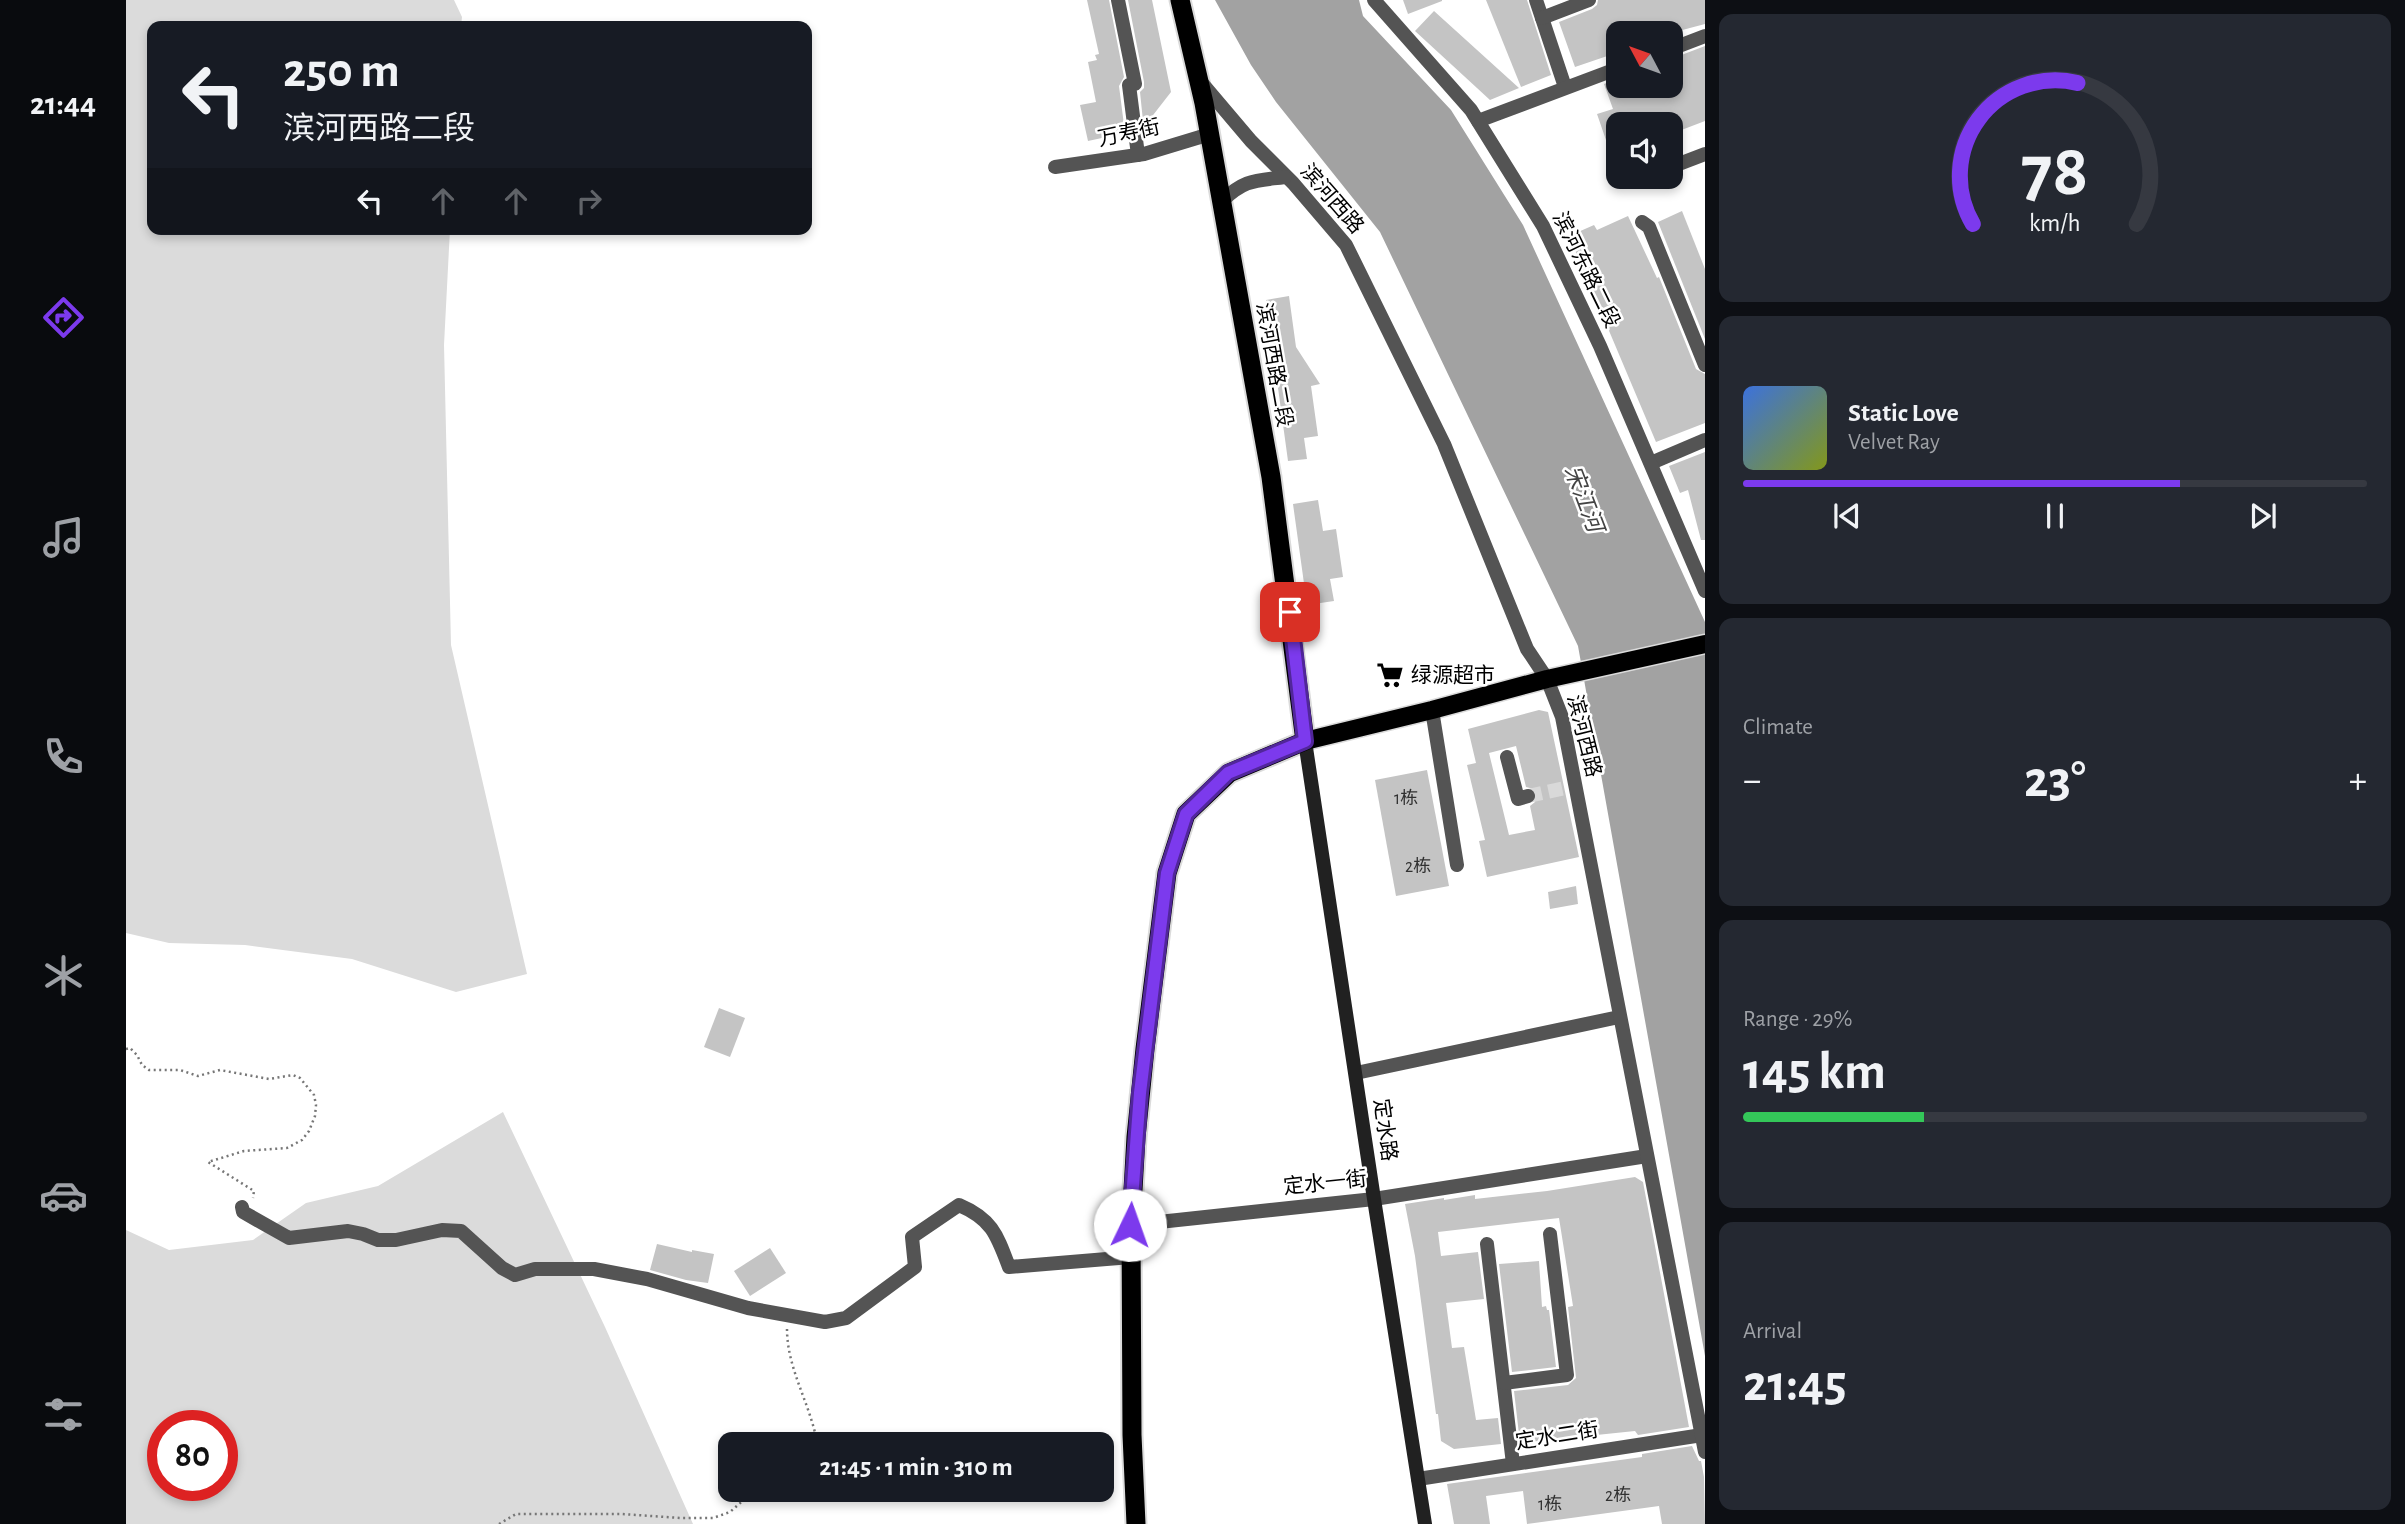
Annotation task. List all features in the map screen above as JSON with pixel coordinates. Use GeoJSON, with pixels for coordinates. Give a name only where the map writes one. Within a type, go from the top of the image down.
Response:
{"type":"FeatureCollection","features":[{"type":"Feature","properties":{"kind":"highway","name":"滨河西路二段"},"geometry":{"type":"LineString","coordinates":[[1180,0],[1210,134],[1271,477],[1305,741]]}},
{"type":"Feature","properties":{"kind":"highway"},"geometry":{"type":"LineString","coordinates":[[1136,1524],[1132,1435],[1130,1225],[1143,1062],[1167,873],[1186,814],[1228,773],[1305,741]]}},
{"type":"Feature","properties":{"kind":"main road"},"geometry":{"type":"LineString","coordinates":[[1305,741],[1547,679],[1705,644]]}},
{"type":"Feature","properties":{"kind":"main road","name":"定水路"},"geometry":{"type":"LineString","coordinates":[[1305,741],[1425,1524]]}},
{"type":"Feature","properties":{"kind":"street"},"geometry":{"type":"LineString","coordinates":[[1118,0],[1135,84],[1129,85],[1138,155]]}},
{"type":"Feature","properties":{"kind":"street","name":"滨河东路二段"},"geometry":{"type":"LineString","coordinates":[[1374,0],[1471,110],[1542,226],[1600,346],[1705,591]]}},
{"type":"Feature","properties":{"kind":"street"},"geometry":{"type":"LineString","coordinates":[[1536,0],[1565,87]]}},
{"type":"Feature","properties":{"kind":"street"},"geometry":{"type":"LineString","coordinates":[[1542,18],[1589,0]]}},
{"type":"Feature","properties":{"kind":"street"},"geometry":{"type":"LineString","coordinates":[[1684,44],[1705,37]]}},
{"type":"Feature","properties":{"kind":"street"},"geometry":{"type":"LineString","coordinates":[[1478,121],[1606,73]]}},
{"type":"Feature","properties":{"kind":"street","name":"滨河西路"},"geometry":{"type":"LineString","coordinates":[[1199,79],[1251,142],[1346,245],[1444,444],[1527,649],[1547,679],[1562,717],[1570,787],[1619,1017],[1705,1451]]}},
{"type":"Feature","properties":{"kind":"street","name":"万寿街"},"geometry":{"type":"LineString","coordinates":[[1055,167],[1138,155],[1210,134]]}},
{"type":"Feature","properties":{"kind":"street"},"geometry":{"type":"LineString","coordinates":[[1683,162],[1705,154]]}},
{"type":"Feature","properties":{"kind":"street"},"geometry":{"type":"LineString","coordinates":[[1222,201],[1237,187],[1251,181],[1285,177]]}},
{"type":"Feature","properties":{"kind":"street"},"geometry":{"type":"LineString","coordinates":[[1642,222],[1649,227],[1705,365]]}},
{"type":"Feature","properties":{"kind":"street"},"geometry":{"type":"LineString","coordinates":[[1651,463],[1705,440]]}},
{"type":"Feature","properties":{"kind":"street"},"geometry":{"type":"LineString","coordinates":[[1432,710],[1457,865]]}},
{"type":"Feature","properties":{"kind":"street"},"geometry":{"type":"LineString","coordinates":[[1507,757],[1518,799],[1528,796]]}},
{"type":"Feature","properties":{"kind":"street"},"geometry":{"type":"LineString","coordinates":[[1356,1073],[1619,1017]]}},
{"type":"Feature","properties":{"kind":"street","name":"定水一街"},"geometry":{"type":"LineString","coordinates":[[1130,1225],[1374,1199],[1647,1156]]}},
{"type":"Feature","properties":{"kind":"street"},"geometry":{"type":"LineString","coordinates":[[242,1207],[243,1212],[289,1238],[348,1231],[378,1240],[396,1240],[442,1230],[461,1231],[502,1268],[515,1275],[535,1269],[594,1269],[647,1279],[748,1308],[825,1322],[846,1318],[915,1267],[912,1237],[959,1205],[986,1220],[997,1234],[1009,1267],[1132,1257]]}},
{"type":"Feature","properties":{"kind":"street"},"geometry":{"type":"LineString","coordinates":[[1504,1383],[1567,1375],[1550,1234]]}},
{"type":"Feature","properties":{"kind":"street"},"geometry":{"type":"LineString","coordinates":[[1487,1244],[1513,1464]]}},
{"type":"Feature","properties":{"kind":"street","name":"定水二街"},"geometry":{"type":"LineString","coordinates":[[1418,1479],[1702,1435]]}},
{"type":"Feature","properties":{"kind":"path"},"geometry":{"type":"LineString","coordinates":[[126,1049],[130,1048],[149,1070],[180,1070],[198,1076],[220,1070],[269,1079],[293,1075],[300,1078],[314,1095],[315,1116],[309,1132],[302,1140],[287,1148],[244,1151],[208,1162],[254,1191],[254,1198],[242,1207]]}},
{"type":"Feature","properties":{"kind":"path"},"geometry":{"type":"LineString","coordinates":[[786,1315],[787,1342],[814,1432]]}},
{"type":"Feature","properties":{"kind":"path"},"geometry":{"type":"LineString","coordinates":[[499,1524],[516,1514],[621,1514],[713,1518],[730,1512],[741,1502]]}},
{"type":"Feature","properties":{"kind":"shaded area"},"geometry":{"type":"Polygon","coordinates":[[[126,0],[454,0],[462,21],[147,21],[147,235],[450,235],[444,345],[451,645],[527,974],[456,992],[352,959],[245,945],[169,943],[126,933],[126,0]]]}},
{"type":"Feature","properties":{"kind":"shaded area"},"geometry":{"type":"Polygon","coordinates":[[[503,1112],[605,1327],[693,1524],[126,1524],[126,1230],[169,1250],[253,1240],[306,1203],[378,1186],[503,1112]]]}},
{"type":"Feature","properties":{"kind":"water","name":"宋江河"},"geometry":{"type":"Polygon","coordinates":[[[1215,0],[1359,0],[1363,16],[1451,110],[1523,225],[1705,622],[1705,1356],[1578,646],[1380,232],[1276,102],[1251,65],[1215,0]]]}},
{"type":"Feature","properties":{"kind":"building"},"geometry":{"type":"Polygon","coordinates":[[[1087,0],[1109,0],[1124,77],[1119,86],[1125,133],[1088,141],[1080,105],[1096,102],[1088,62],[1097,60],[1095,55],[1099,54],[1087,0]]]}},
{"type":"Feature","properties":{"kind":"building"},"geometry":{"type":"Polygon","coordinates":[[[1128,0],[1152,0],[1171,92],[1150,119],[1143,121],[1140,92],[1144,88],[1144,82],[1128,0]]]}},
{"type":"Feature","properties":{"kind":"building"},"geometry":{"type":"Polygon","coordinates":[[[1403,0],[1442,0],[1442,1],[1408,14],[1403,0]]]}},
{"type":"Feature","properties":{"kind":"building"},"geometry":{"type":"Polygon","coordinates":[[[1486,0],[1527,0],[1551,75],[1521,87],[1486,0]]]}},
{"type":"Feature","properties":{"kind":"building"},"geometry":{"type":"Polygon","coordinates":[[[1598,0],[1705,0],[1705,24],[1684,30],[1684,21],[1606,21],[1606,56],[1575,67],[1559,22],[1597,5],[1598,0]]]}},
{"type":"Feature","properties":{"kind":"building"},"geometry":{"type":"Polygon","coordinates":[[[1434,11],[1519,88],[1490,100],[1415,31],[1434,11]]]}},
{"type":"Feature","properties":{"kind":"building"},"geometry":{"type":"Polygon","coordinates":[[[1705,46],[1705,121],[1683,129],[1683,112],[1606,112],[1606,140],[1597,114],[1613,109],[1609,98],[1684,98],[1684,54],[1705,46]]]}},
{"type":"Feature","properties":{"kind":"building"},"geometry":{"type":"Polygon","coordinates":[[[1682,211],[1705,269],[1705,339],[1658,222],[1682,211]]]}},
{"type":"Feature","properties":{"kind":"building"},"geometry":{"type":"Polygon","coordinates":[[[1628,216],[1657,278],[1659,277],[1696,369],[1705,374],[1705,423],[1656,442],[1569,236],[1594,225],[1597,230],[1628,216]]]}},
{"type":"Feature","properties":{"kind":"building"},"geometry":{"type":"Polygon","coordinates":[[[1289,296],[1296,347],[1320,384],[1311,386],[1318,436],[1304,438],[1307,459],[1288,461],[1266,300],[1289,296]]]}},
{"type":"Feature","properties":{"kind":"building"},"geometry":{"type":"Polygon","coordinates":[[[1705,452],[1705,540],[1701,540],[1688,490],[1680,493],[1669,466],[1705,452]]]}},
{"type":"Feature","properties":{"kind":"building"},"geometry":{"type":"Polygon","coordinates":[[[1318,500],[1323,531],[1336,529],[1343,577],[1330,579],[1334,601],[1307,605],[1293,504],[1318,500]]]}},
{"type":"Feature","properties":{"kind":"building"},"geometry":{"type":"Polygon","coordinates":[[[1539,710],[1548,712],[1579,857],[1487,877],[1479,841],[1485,840],[1467,765],[1476,763],[1468,729],[1539,710]],[[1516,746],[1489,753],[1509,835],[1535,830],[1530,806],[1535,802],[1537,794],[1534,789],[1526,787],[1516,746]]]}},
{"type":"Feature","properties":{"kind":"building"},"geometry":{"type":"Polygon","coordinates":[[[1427,770],[1449,886],[1396,896],[1375,780],[1427,770]]]}},
{"type":"Feature","properties":{"kind":"building"},"geometry":{"type":"Polygon","coordinates":[[[1576,886],[1578,904],[1550,909],[1548,892],[1576,886]]]}},
{"type":"Feature","properties":{"kind":"building"},"geometry":{"type":"Polygon","coordinates":[[[719,1008],[745,1018],[730,1057],[704,1047],[719,1008]]]}},
{"type":"Feature","properties":{"kind":"building"},"geometry":{"type":"Polygon","coordinates":[[[1635,1177],[1643,1182],[1689,1427],[1638,1435],[1635,1431],[1520,1443],[1514,1391],[1568,1385],[1576,1378],[1568,1307],[1573,1306],[1559,1218],[1438,1232],[1441,1256],[1478,1252],[1484,1299],[1446,1303],[1452,1348],[1464,1347],[1476,1420],[1498,1418],[1501,1444],[1454,1449],[1441,1441],[1405,1204],[1475,1195],[1475,1199],[1547,1191],[1635,1177]]]}},
{"type":"Feature","properties":{"kind":"building"},"geometry":{"type":"Polygon","coordinates":[[[657,1244],[714,1254],[708,1283],[650,1270],[657,1244]]]}},
{"type":"Feature","properties":{"kind":"building"},"geometry":{"type":"Polygon","coordinates":[[[770,1248],[786,1273],[750,1296],[734,1271],[770,1248]]]}},
{"type":"Feature","properties":{"kind":"building"},"geometry":{"type":"Polygon","coordinates":[[[1539,1261],[1542,1307],[1546,1306],[1549,1310],[1556,1367],[1512,1372],[1499,1264],[1539,1261]]]}},
{"type":"Feature","properties":{"kind":"building"},"geometry":{"type":"Polygon","coordinates":[[[1692,1446],[1701,1461],[1704,1477],[1705,1524],[1662,1524],[1659,1506],[1527,1524],[1523,1491],[1486,1496],[1490,1524],[1454,1524],[1447,1484],[1642,1457],[1642,1454],[1692,1446]]]}},
{"type":"Feature","properties":{"kind":"tunnel"},"geometry":{"type":"LineString","coordinates":[[1528,796],[1565,788]]}},
{"type":"Feature","properties":{"kind":"place","name":"绿源超市"},"geometry":{"type":"Point","coordinates":[1390,675]}},
{"type":"Feature","properties":{"kind":"route"},"geometry":{"type":"LineString","coordinates":[[1130,1225],[1140,1093],[1167,873],[1186,814],[1228,773],[1305,741],[1290,612]]}}]}
